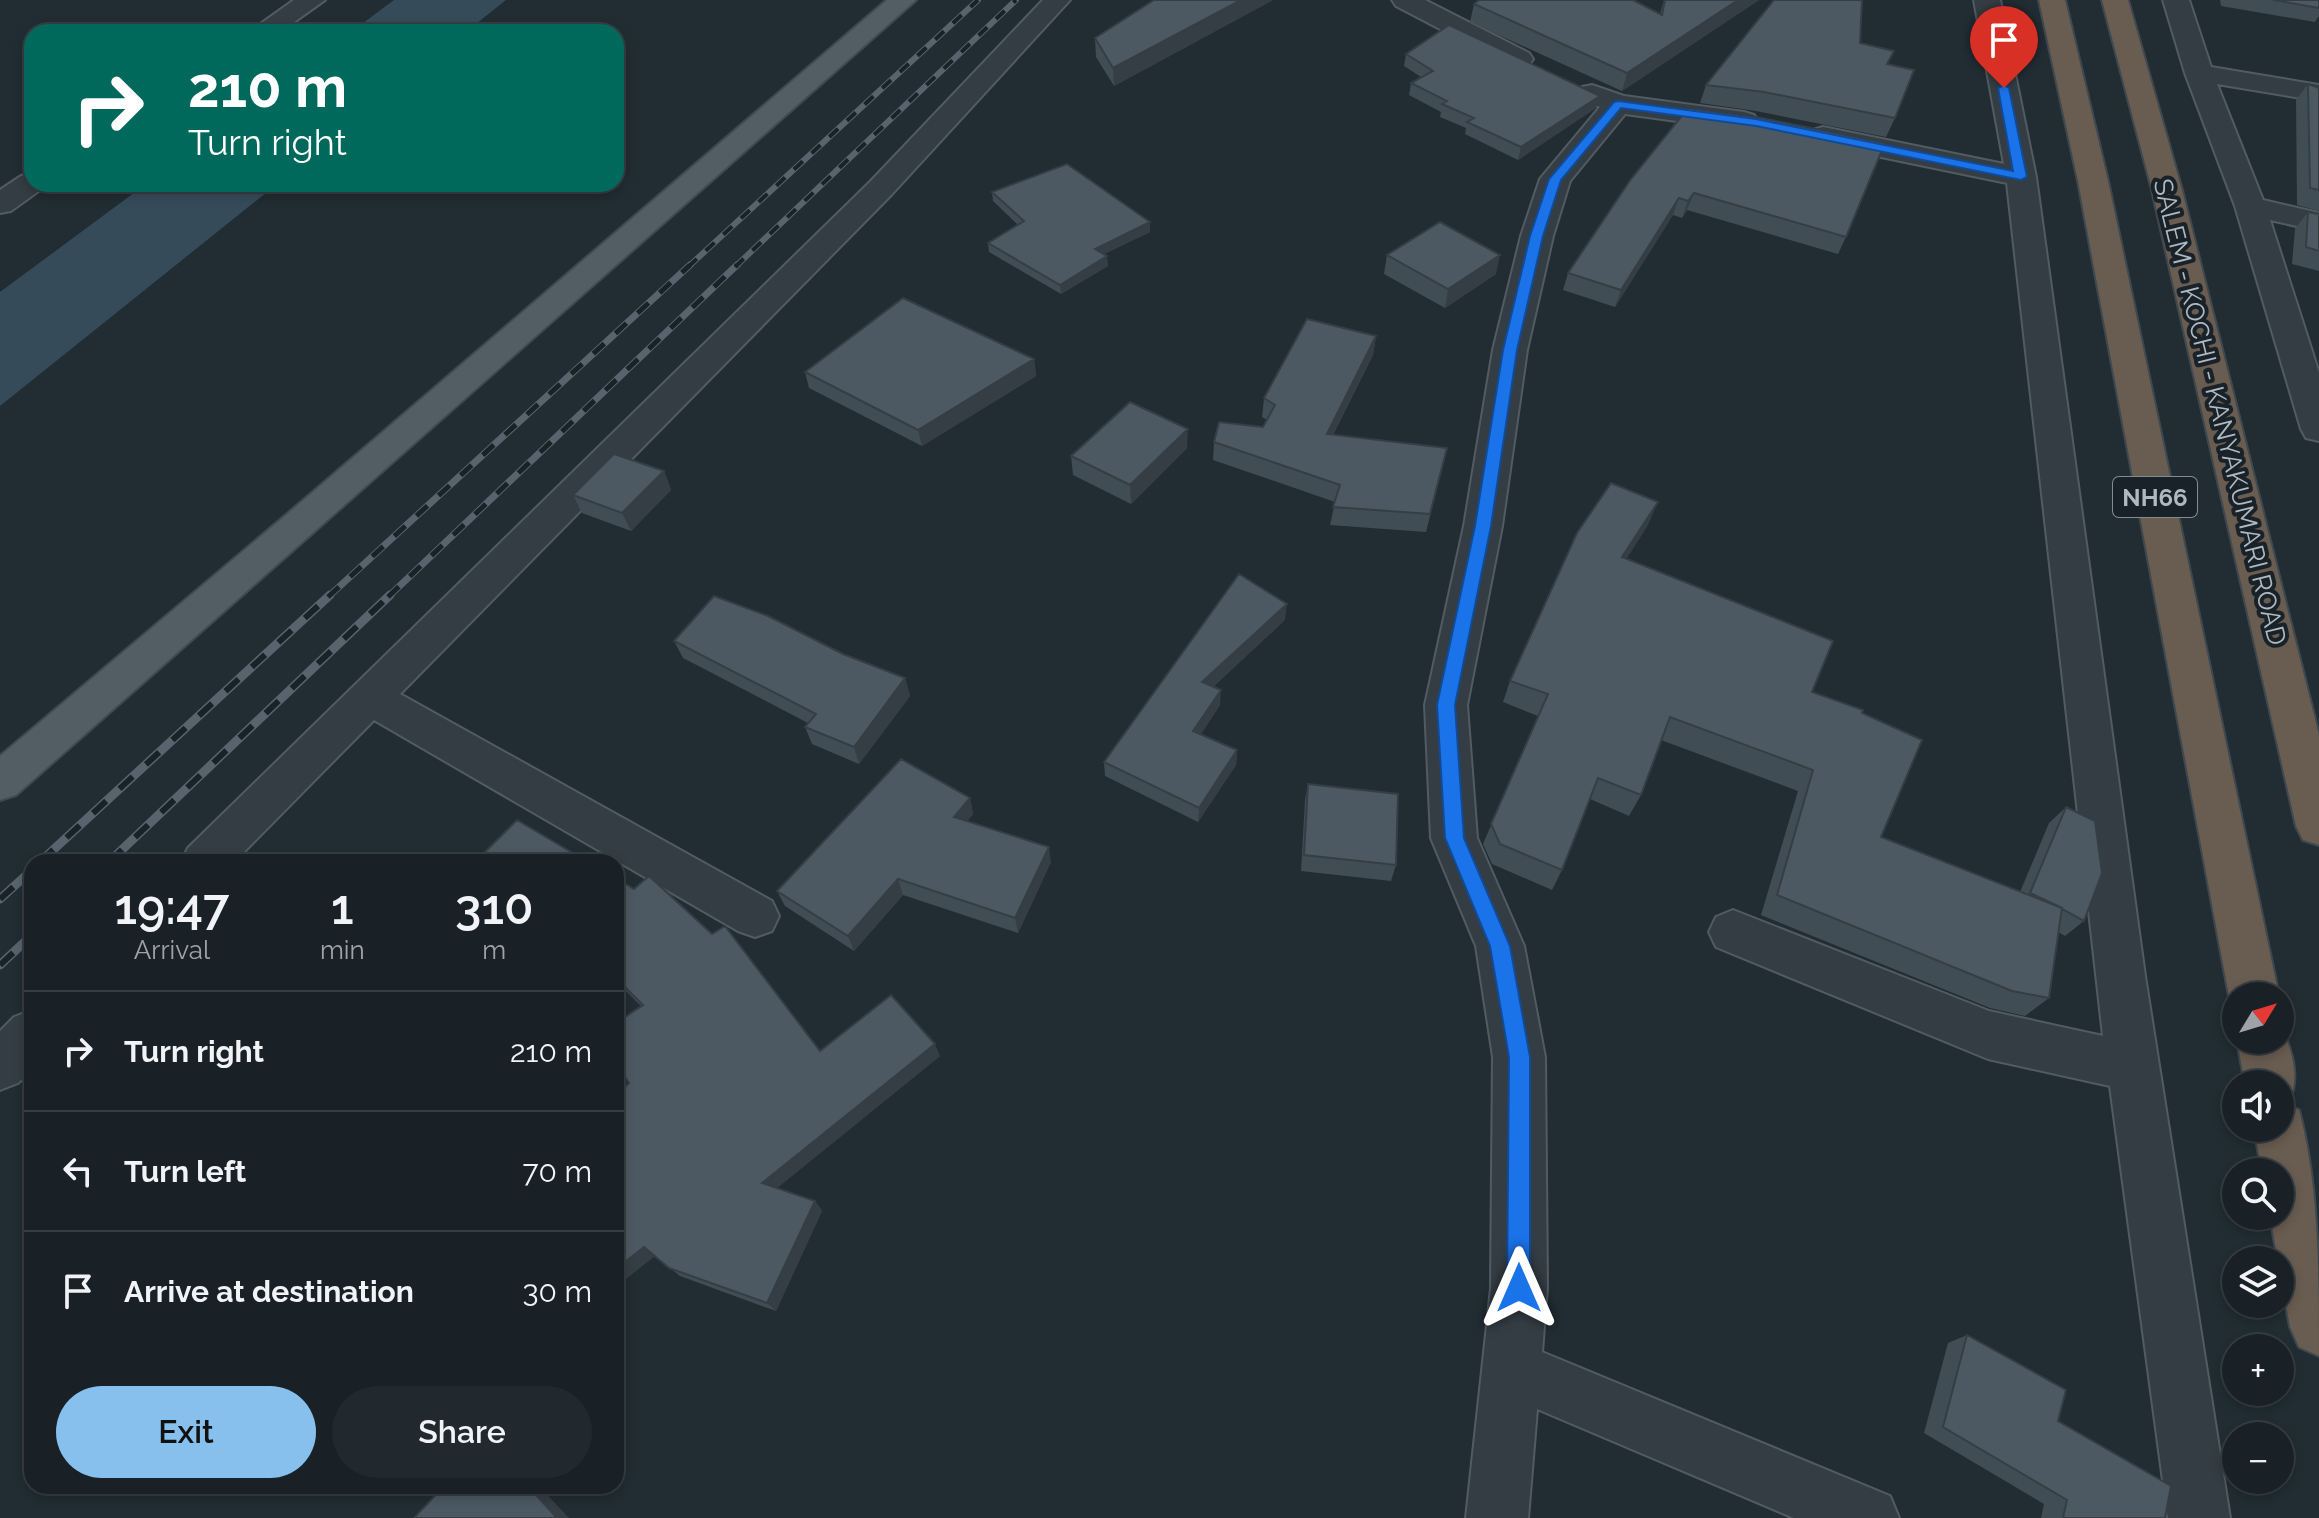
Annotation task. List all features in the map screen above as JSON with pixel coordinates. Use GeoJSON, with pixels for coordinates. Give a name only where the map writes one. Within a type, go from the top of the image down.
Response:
{"type":"FeatureCollection","features":[{"type":"Feature","properties":{"kind":"highway","name":"NH66"},"geometry":{"type":"LineString","coordinates":[[2052,0],[2093,181],[2251,982]]}},
{"type":"Feature","properties":{"kind":"highway","name":"SALEM - KOCHI - KANYAKUMARI ROAD"},"geometry":{"type":"LineString","coordinates":[[2115,0],[2167,190],[2319,826]]}},
{"type":"Feature","properties":{"kind":"highway"},"geometry":{"type":"LineString","coordinates":[[2283,1142],[2319,1327]]}},
{"type":"Feature","properties":{"kind":"main road"},"geometry":{"type":"LineString","coordinates":[[0,782],[288,536],[903,0]]}},
{"type":"Feature","properties":{"kind":"street"},"geometry":{"type":"LineString","coordinates":[[274,24],[312,0]]}},
{"type":"Feature","properties":{"kind":"street"},"geometry":{"type":"LineString","coordinates":[[212,854],[881,188],[1057,0]]}},
{"type":"Feature","properties":{"kind":"street"},"geometry":{"type":"LineString","coordinates":[[1405,0],[1555,76],[1618,104],[1771,126]]}},
{"type":"Feature","properties":{"kind":"street"},"geometry":{"type":"LineString","coordinates":[[1987,0],[2021,177],[2133,1067],[2199,1518]]}},
{"type":"Feature","properties":{"kind":"street"},"geometry":{"type":"LineString","coordinates":[[2176,0],[2199,73],[2250,206],[2319,429]]}},
{"type":"Feature","properties":{"kind":"street"},"geometry":{"type":"LineString","coordinates":[[2199,73],[2319,93]]}},
{"type":"Feature","properties":{"kind":"street"},"geometry":{"type":"LineString","coordinates":[[1497,1518],[1519,1288],[1519,1057],[1500,946],[1454,838],[1446,705],[1483,526],[1510,350],[1537,236],[1555,179],[1618,104]]}},
{"type":"Feature","properties":{"kind":"street"},"geometry":{"type":"LineString","coordinates":[[1802,132],[2021,177]]}},
{"type":"Feature","properties":{"kind":"street"},"geometry":{"type":"LineString","coordinates":[[0,204],[24,188]]}},
{"type":"Feature","properties":{"kind":"street"},"geometry":{"type":"LineString","coordinates":[[2250,206],[2319,222]]}},
{"type":"Feature","properties":{"kind":"street"},"geometry":{"type":"LineString","coordinates":[[369,697],[755,916]]}},
{"type":"Feature","properties":{"kind":"street"},"geometry":{"type":"LineString","coordinates":[[1733,932],[1988,1035],[2133,1067]]}},
{"type":"Feature","properties":{"kind":"street"},"geometry":{"type":"LineString","coordinates":[[0,1066],[24,1042]]}},
{"type":"Feature","properties":{"kind":"street"},"geometry":{"type":"LineString","coordinates":[[1511,1368],[1868,1518]]}},
{"type":"Feature","properties":{"kind":"water"},"geometry":{"type":"Polygon","coordinates":[[[394,0],[506,0],[476,24],[362,24],[394,0]]]}},
{"type":"Feature","properties":{"kind":"water"},"geometry":{"type":"Polygon","coordinates":[[[135,192],[267,192],[0,406],[0,292],[135,192]]]}},
{"type":"Feature","properties":{"kind":"building"},"geometry":{"type":"Polygon","coordinates":[[[1154,0],[1241,0],[1113,68],[1095,38],[1154,0]]]}},
{"type":"Feature","properties":{"kind":"building"},"geometry":{"type":"Polygon","coordinates":[[[1479,0],[1633,0],[1662,15],[1665,0],[1738,0],[1627,73],[1474,4],[1479,0]]]}},
{"type":"Feature","properties":{"kind":"building"},"geometry":{"type":"Polygon","coordinates":[[[1774,0],[1862,0],[1860,43],[1894,51],[1887,64],[1914,70],[1895,118],[1764,92],[1706,85],[1774,0]]]}},
{"type":"Feature","properties":{"kind":"building"},"geometry":{"type":"Polygon","coordinates":[[[2273,0],[2319,0],[2319,8],[2273,0]]]}},
{"type":"Feature","properties":{"kind":"building"},"geometry":{"type":"Polygon","coordinates":[[[1449,25],[1600,96],[1521,147],[1467,122],[1474,118],[1442,104],[1447,101],[1411,83],[1433,71],[1406,54],[1449,25]]]}},
{"type":"Feature","properties":{"kind":"building"},"geometry":{"type":"Polygon","coordinates":[[[2308,84],[2319,88],[2319,190],[2310,188],[2308,84]]]}},
{"type":"Feature","properties":{"kind":"building"},"geometry":{"type":"Polygon","coordinates":[[[1688,108],[1762,118],[1885,143],[1846,237],[1694,193],[1688,201],[1679,198],[1621,290],[1568,273],[1631,179],[1688,108]]]}},
{"type":"Feature","properties":{"kind":"building"},"geometry":{"type":"Polygon","coordinates":[[[1067,164],[1150,222],[1095,249],[1107,256],[1060,285],[988,243],[1024,221],[992,192],[1067,164]]]}},
{"type":"Feature","properties":{"kind":"building"},"geometry":{"type":"Polygon","coordinates":[[[2308,212],[2319,214],[2319,251],[2306,247],[2308,212]]]}},
{"type":"Feature","properties":{"kind":"building"},"geometry":{"type":"Polygon","coordinates":[[[1440,222],[1500,255],[1448,289],[1387,255],[1440,222]]]}},
{"type":"Feature","properties":{"kind":"building"},"geometry":{"type":"Polygon","coordinates":[[[903,298],[1034,359],[918,430],[805,372],[903,298]]]}},
{"type":"Feature","properties":{"kind":"building"},"geometry":{"type":"Polygon","coordinates":[[[1307,319],[1376,336],[1327,434],[1447,448],[1430,514],[1333,507],[1340,485],[1214,442],[1219,422],[1263,427],[1275,405],[1264,398],[1307,319]]]}},
{"type":"Feature","properties":{"kind":"building"},"geometry":{"type":"Polygon","coordinates":[[[1130,402],[1188,429],[1130,485],[1071,456],[1130,402]]]}},
{"type":"Feature","properties":{"kind":"building"},"geometry":{"type":"Polygon","coordinates":[[[614,454],[664,471],[622,513],[573,495],[614,454]]]}},
{"type":"Feature","properties":{"kind":"building"},"geometry":{"type":"Polygon","coordinates":[[[1611,483],[1658,502],[1622,557],[1833,641],[1812,692],[1863,710],[1862,713],[1922,740],[1881,837],[2062,908],[2049,998],[2012,991],[1777,895],[1813,770],[1670,717],[1641,795],[1598,778],[1562,870],[1500,844],[1491,824],[1548,694],[1510,681],[1577,533],[1611,483]]]}},
{"type":"Feature","properties":{"kind":"building"},"geometry":{"type":"Polygon","coordinates":[[[1239,574],[1287,604],[1202,682],[1221,690],[1193,731],[1237,750],[1199,808],[1104,762],[1239,574]]]}},
{"type":"Feature","properties":{"kind":"building"},"geometry":{"type":"Polygon","coordinates":[[[714,596],[768,616],[843,654],[905,678],[854,747],[805,727],[816,714],[674,641],[714,596]]]}},
{"type":"Feature","properties":{"kind":"building"},"geometry":{"type":"Polygon","coordinates":[[[901,759],[970,798],[954,817],[1049,847],[1015,918],[898,879],[848,936],[777,891],[901,759]]]}},
{"type":"Feature","properties":{"kind":"building"},"geometry":{"type":"Polygon","coordinates":[[[1308,784],[1398,794],[1396,865],[1304,855],[1308,784]]]}},
{"type":"Feature","properties":{"kind":"building"},"geometry":{"type":"Polygon","coordinates":[[[2066,807],[2095,821],[2102,873],[2084,921],[2030,893],[2066,807]]]}},
{"type":"Feature","properties":{"kind":"building"},"geometry":{"type":"Polygon","coordinates":[[[517,820],[574,854],[483,854],[517,820]]]}},
{"type":"Feature","properties":{"kind":"building"},"geometry":{"type":"Polygon","coordinates":[[[649,876],[712,934],[725,926],[820,1051],[891,995],[935,1044],[762,1183],[815,1201],[767,1303],[669,1268],[644,1247],[624,1263],[624,1088],[629,1083],[624,1075],[624,1018],[643,1005],[624,986],[624,883],[634,889],[649,876]]]}},
{"type":"Feature","properties":{"kind":"building"},"geometry":{"type":"Polygon","coordinates":[[[1967,1335],[2066,1390],[2058,1421],[2171,1486],[2165,1518],[2063,1518],[2067,1500],[1943,1427],[1967,1335]]]}},
{"type":"Feature","properties":{"kind":"building"},"geometry":{"type":"Polygon","coordinates":[[[436,1494],[535,1494],[557,1518],[414,1518],[436,1494]]]}},
{"type":"Feature","properties":{"kind":"railway"},"geometry":{"type":"LineString","coordinates":[[688,267],[978,0]]}},
{"type":"Feature","properties":{"kind":"railway"},"geometry":{"type":"LineString","coordinates":[[735,267],[1016,0]]}},
{"type":"Feature","properties":{"kind":"railway"},"geometry":{"type":"LineString","coordinates":[[328,597],[690,265]]}},
{"type":"Feature","properties":{"kind":"railway"},"geometry":{"type":"LineString","coordinates":[[388,597],[737,265]]}},
{"type":"Feature","properties":{"kind":"railway"},"geometry":{"type":"LineString","coordinates":[[49,854],[330,595]]}},
{"type":"Feature","properties":{"kind":"railway"},"geometry":{"type":"LineString","coordinates":[[117,854],[390,595]]}},
{"type":"Feature","properties":{"kind":"railway"},"geometry":{"type":"LineString","coordinates":[[0,899],[24,877]]}},
{"type":"Feature","properties":{"kind":"railway"},"geometry":{"type":"LineString","coordinates":[[0,965],[24,942]]}},
{"type":"Feature","properties":{"kind":"route"},"geometry":{"type":"LineString","coordinates":[[1519,1288],[1519,1057],[1500,946],[1454,838],[1446,705],[1483,526],[1510,350],[1537,236],[1555,179],[1618,104],[1756,123],[1896,149],[2021,177],[2004,88]]}}]}
